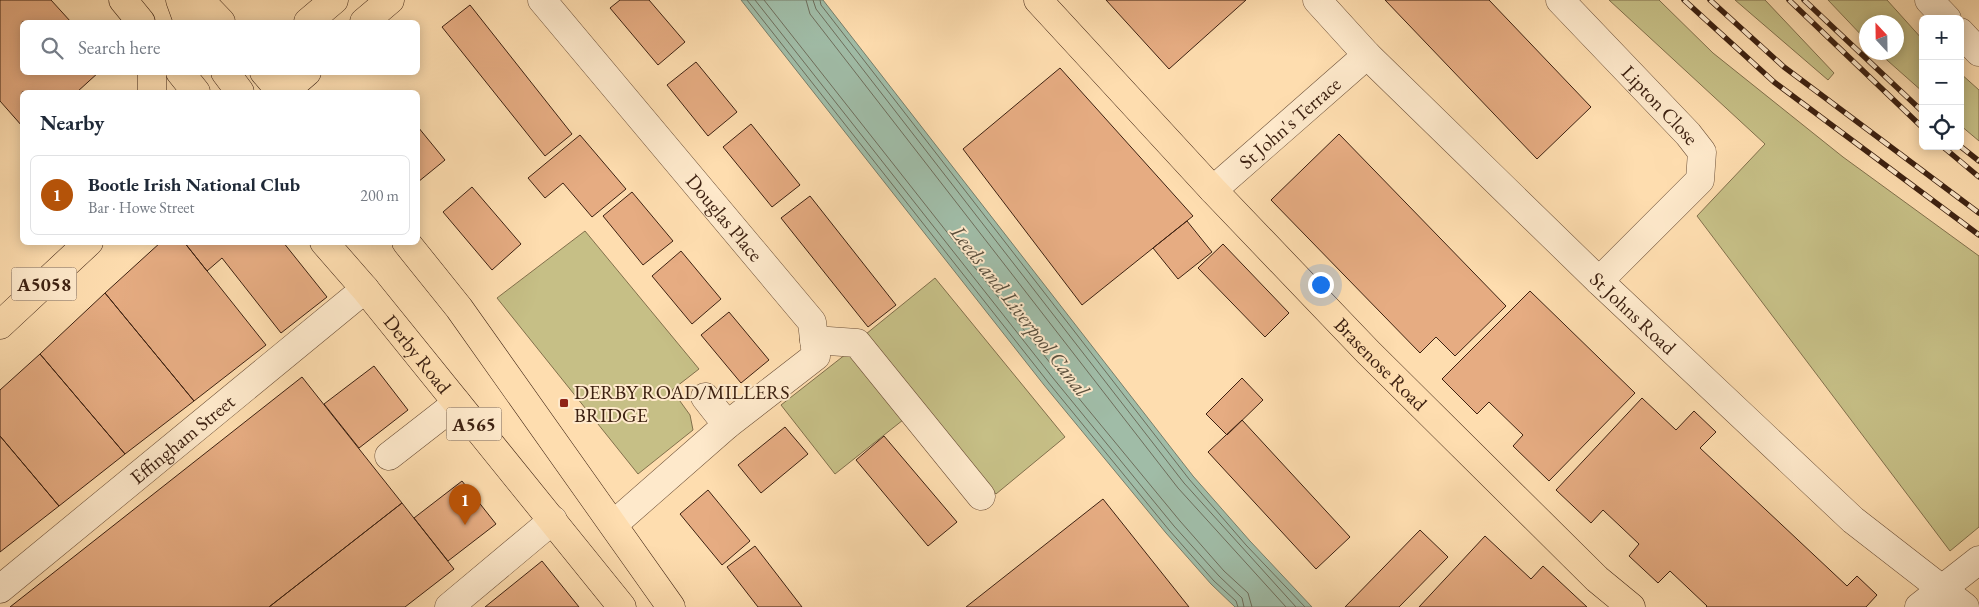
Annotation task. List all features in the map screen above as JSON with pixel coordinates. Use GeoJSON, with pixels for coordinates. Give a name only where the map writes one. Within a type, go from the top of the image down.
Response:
{"type":"FeatureCollection","features":[{"type":"Feature","properties":{"kind":"main road"},"geometry":{"type":"LineString","coordinates":[[124,0],[139,20]]}},
{"type":"Feature","properties":{"kind":"main road"},"geometry":{"type":"LineString","coordinates":[[180,0],[187,20]]}},
{"type":"Feature","properties":{"kind":"main road"},"geometry":{"type":"LineString","coordinates":[[200,0],[219,20]]}},
{"type":"Feature","properties":{"kind":"main road"},"geometry":{"type":"LineString","coordinates":[[310,20],[334,0]]}},
{"type":"Feature","properties":{"kind":"main road"},"geometry":{"type":"LineString","coordinates":[[366,20],[390,0]]}},
{"type":"Feature","properties":{"kind":"main road","name":"Brasenose Road"},"geometry":{"type":"LineString","coordinates":[[1038,0],[1213,190],[1375,359],[1597,579],[1631,607]]}},
{"type":"Feature","properties":{"kind":"main road"},"geometry":{"type":"LineString","coordinates":[[152,75],[152,90]]}},
{"type":"Feature","properties":{"kind":"main road"},"geometry":{"type":"LineString","coordinates":[[182,75],[194,90]]}},
{"type":"Feature","properties":{"kind":"main road"},"geometry":{"type":"LineString","coordinates":[[227,75],[238,90]]}},
{"type":"Feature","properties":{"kind":"main road"},"geometry":{"type":"LineString","coordinates":[[250,90],[254,75]]}},
{"type":"Feature","properties":{"kind":"main road"},"geometry":{"type":"LineString","coordinates":[[267,75],[280,90]]}},
{"type":"Feature","properties":{"kind":"main road"},"geometry":{"type":"LineString","coordinates":[[284,90],[303,75]]}},
{"type":"Feature","properties":{"kind":"main road","name":"A5058"},"geometry":{"type":"LineString","coordinates":[[0,325],[86,245]]}},
{"type":"Feature","properties":{"kind":"main road","name":"Derby Road"},"geometry":{"type":"LineString","coordinates":[[327,245],[365,289],[622,607]]}},
{"type":"Feature","properties":{"kind":"main road"},"geometry":{"type":"LineString","coordinates":[[350,245],[365,289]]}},
{"type":"Feature","properties":{"kind":"main road","name":"A565"},"geometry":{"type":"LineString","coordinates":[[408,245],[459,308],[614,524],[671,607]]}},
{"type":"Feature","properties":{"kind":"street","name":"Douglas Place"},"geometry":{"type":"LineString","coordinates":[[542,0],[812,322],[816,356],[727,425],[614,524]]}},
{"type":"Feature","properties":{"kind":"street","name":"St Johns Road"},"geometry":{"type":"LineString","coordinates":[[1318,0],[1367,55],[1598,281],[1853,520],[1965,607]]}},
{"type":"Feature","properties":{"kind":"street","name":"Lipton Close"},"geometry":{"type":"LineString","coordinates":[[1560,0],[1688,134],[1702,152],[1700,180],[1598,281]]}},
{"type":"Feature","properties":{"kind":"street"},"geometry":{"type":"LineString","coordinates":[[1929,0],[1943,15]]}},
{"type":"Feature","properties":{"kind":"street"},"geometry":{"type":"LineString","coordinates":[[1964,36],[1979,52]]}},
{"type":"Feature","properties":{"kind":"street","name":"St John's Terrace"},"geometry":{"type":"LineString","coordinates":[[1213,190],[1367,55]]}},
{"type":"Feature","properties":{"kind":"street","name":"Effingham Street"},"geometry":{"type":"LineString","coordinates":[[0,588],[365,289]]}},
{"type":"Feature","properties":{"kind":"street"},"geometry":{"type":"LineString","coordinates":[[814,340],[856,343],[981,496]]}},
{"type":"Feature","properties":{"kind":"street"},"geometry":{"type":"LineString","coordinates":[[705,397],[727,425]]}},
{"type":"Feature","properties":{"kind":"street"},"geometry":{"type":"LineString","coordinates":[[389,456],[457,403]]}},
{"type":"Feature","properties":{"kind":"street"},"geometry":{"type":"LineString","coordinates":[[449,607],[553,520]]}},
{"type":"Feature","properties":{"kind":"street"},"geometry":{"type":"LineString","coordinates":[[1919,607],[1979,560]]}},
{"type":"Feature","properties":{"kind":"shaded area"},"geometry":{"type":"Polygon","coordinates":[[[1609,0],[1659,0],[1713,53],[1843,157],[1979,256],[1979,527],[1950,551],[1697,216],[1765,144],[1609,0]]]}},
{"type":"Feature","properties":{"kind":"shaded area"},"geometry":{"type":"Polygon","coordinates":[[[1735,0],[1765,0],[1834,73],[1828,80],[1735,0]]]}},
{"type":"Feature","properties":{"kind":"shaded area"},"geometry":{"type":"Polygon","coordinates":[[[1828,0],[1887,0],[1900,15],[1859,15],[1859,33],[1828,0]]]}},
{"type":"Feature","properties":{"kind":"shaded area"},"geometry":{"type":"Polygon","coordinates":[[[1904,19],[1919,36],[1919,88],[1887,60],[1904,60],[1904,19]]]}},
{"type":"Feature","properties":{"kind":"shaded area"},"geometry":{"type":"Polygon","coordinates":[[[1964,77],[1979,90],[1979,141],[1964,128],[1964,77]]]}},
{"type":"Feature","properties":{"kind":"shaded area"},"geometry":{"type":"Polygon","coordinates":[[[585,231],[699,369],[672,390],[690,415],[693,430],[638,474],[497,298],[585,231]]]}},
{"type":"Feature","properties":{"kind":"shaded area"},"geometry":{"type":"Polygon","coordinates":[[[935,278],[1065,437],[996,494],[866,334],[935,278]]]}},
{"type":"Feature","properties":{"kind":"shaded area"},"geometry":{"type":"Polygon","coordinates":[[[855,347],[908,416],[835,474],[781,405],[855,347]]]}},
{"type":"Feature","properties":{"kind":"water","name":"Leeds and Liverpool Canal"},"geometry":{"type":"Polygon","coordinates":[[[741,0],[823,0],[1193,476],[1250,541],[1312,607],[1235,607],[1211,584],[1166,533],[1044,385],[741,0]]]}},
{"type":"Feature","properties":{"kind":"building"},"geometry":{"type":"Polygon","coordinates":[[[0,0],[51,0],[69,20],[20,20],[20,75],[96,75],[79,90],[20,90],[20,124],[0,101],[0,0]]]}},
{"type":"Feature","properties":{"kind":"building"},"geometry":{"type":"Polygon","coordinates":[[[620,0],[649,0],[685,42],[658,65],[610,8],[620,0]]]}},
{"type":"Feature","properties":{"kind":"building"},"geometry":{"type":"Polygon","coordinates":[[[1106,0],[1246,0],[1169,69],[1106,0]]]}},
{"type":"Feature","properties":{"kind":"building"},"geometry":{"type":"Polygon","coordinates":[[[1385,0],[1489,0],[1591,107],[1537,159],[1385,0]]]}},
{"type":"Feature","properties":{"kind":"building"},"geometry":{"type":"Polygon","coordinates":[[[470,5],[572,134],[545,156],[442,27],[470,5]]]}},
{"type":"Feature","properties":{"kind":"building"},"geometry":{"type":"Polygon","coordinates":[[[696,62],[737,112],[708,136],[667,85],[696,62]]]}},
{"type":"Feature","properties":{"kind":"building"},"geometry":{"type":"Polygon","coordinates":[[[1060,68],[1193,216],[1082,305],[963,149],[1060,68]]]}},
{"type":"Feature","properties":{"kind":"building"},"geometry":{"type":"Polygon","coordinates":[[[751,124],[800,185],[772,207],[723,147],[751,124]]]}},
{"type":"Feature","properties":{"kind":"building"},"geometry":{"type":"Polygon","coordinates":[[[420,129],[445,160],[420,180],[420,129]]]}},
{"type":"Feature","properties":{"kind":"building"},"geometry":{"type":"Polygon","coordinates":[[[1339,134],[1506,306],[1455,356],[1436,337],[1420,353],[1271,200],[1339,134]]]}},
{"type":"Feature","properties":{"kind":"building"},"geometry":{"type":"Polygon","coordinates":[[[580,135],[626,189],[592,217],[563,183],[545,198],[528,178],[580,135]]]}},
{"type":"Feature","properties":{"kind":"building"},"geometry":{"type":"Polygon","coordinates":[[[472,187],[521,244],[492,270],[443,212],[472,187]]]}},
{"type":"Feature","properties":{"kind":"building"},"geometry":{"type":"Polygon","coordinates":[[[632,192],[673,241],[643,265],[603,216],[632,192]]]}},
{"type":"Feature","properties":{"kind":"building"},"geometry":{"type":"Polygon","coordinates":[[[810,196],[896,305],[868,327],[781,218],[810,196]]]}},
{"type":"Feature","properties":{"kind":"building"},"geometry":{"type":"Polygon","coordinates":[[[1187,221],[1212,252],[1178,279],[1153,248],[1187,221]]]}},
{"type":"Feature","properties":{"kind":"building"},"geometry":{"type":"Polygon","coordinates":[[[1223,244],[1289,313],[1265,337],[1198,268],[1223,244]]]}},
{"type":"Feature","properties":{"kind":"building"},"geometry":{"type":"Polygon","coordinates":[[[158,245],[186,245],[266,345],[194,401],[105,293],[158,245]]]}},
{"type":"Feature","properties":{"kind":"building"},"geometry":{"type":"Polygon","coordinates":[[[186,245],[285,245],[327,297],[281,333],[222,258],[207,271],[186,245]]]}},
{"type":"Feature","properties":{"kind":"building"},"geometry":{"type":"Polygon","coordinates":[[[681,251],[721,299],[692,324],[652,276],[681,251]]]}},
{"type":"Feature","properties":{"kind":"building"},"geometry":{"type":"Polygon","coordinates":[[[1530,291],[1635,393],[1549,481],[1513,446],[1523,435],[1489,402],[1477,414],[1442,379],[1530,291]]]}},
{"type":"Feature","properties":{"kind":"building"},"geometry":{"type":"Polygon","coordinates":[[[105,293],[194,401],[125,454],[40,354],[105,293]]]}},
{"type":"Feature","properties":{"kind":"building"},"geometry":{"type":"Polygon","coordinates":[[[729,312],[769,360],[741,383],[701,335],[729,312]]]}},
{"type":"Feature","properties":{"kind":"building"},"geometry":{"type":"Polygon","coordinates":[[[40,354],[125,454],[59,506],[0,436],[0,390],[40,354]]]}},
{"type":"Feature","properties":{"kind":"building"},"geometry":{"type":"Polygon","coordinates":[[[374,366],[408,410],[359,448],[324,404],[374,366]]]}},
{"type":"Feature","properties":{"kind":"building"},"geometry":{"type":"Polygon","coordinates":[[[302,377],[402,503],[269,607],[10,607],[302,377]]]}},
{"type":"Feature","properties":{"kind":"building"},"geometry":{"type":"Polygon","coordinates":[[[1242,378],[1263,400],[1227,435],[1206,414],[1242,378]]]}},
{"type":"Feature","properties":{"kind":"building"},"geometry":{"type":"Polygon","coordinates":[[[1642,398],[1676,430],[1694,411],[1716,432],[1700,448],[1847,586],[1857,576],[1877,595],[1866,607],[1706,607],[1670,571],[1658,583],[1629,556],[1639,544],[1603,510],[1591,523],[1556,490],[1642,398]]]}},
{"type":"Feature","properties":{"kind":"building"},"geometry":{"type":"Polygon","coordinates":[[[1242,420],[1350,537],[1316,569],[1208,452],[1242,420]]]}},
{"type":"Feature","properties":{"kind":"building"},"geometry":{"type":"Polygon","coordinates":[[[785,427],[808,454],[761,493],[738,465],[785,427]]]}},
{"type":"Feature","properties":{"kind":"building"},"geometry":{"type":"Polygon","coordinates":[[[0,436],[59,506],[0,552],[0,436]]]}},
{"type":"Feature","properties":{"kind":"building"},"geometry":{"type":"Polygon","coordinates":[[[884,436],[957,522],[928,546],[856,460],[884,436]]]}},
{"type":"Feature","properties":{"kind":"building"},"geometry":{"type":"Polygon","coordinates":[[[462,481],[496,524],[448,561],[414,518],[462,481]]]}},
{"type":"Feature","properties":{"kind":"building"},"geometry":{"type":"Polygon","coordinates":[[[708,490],[750,541],[722,565],[680,514],[708,490]]]}},
{"type":"Feature","properties":{"kind":"building"},"geometry":{"type":"Polygon","coordinates":[[[1103,499],[1189,607],[966,607],[1103,499]]]}},
{"type":"Feature","properties":{"kind":"building"},"geometry":{"type":"Polygon","coordinates":[[[402,503],[454,569],[405,607],[269,607],[402,503]]]}},
{"type":"Feature","properties":{"kind":"building"},"geometry":{"type":"Polygon","coordinates":[[[1420,530],[1448,557],[1399,607],[1345,607],[1420,530]]]}},
{"type":"Feature","properties":{"kind":"building"},"geometry":{"type":"Polygon","coordinates":[[[1485,536],[1531,579],[1543,566],[1587,607],[1419,607],[1485,536]]]}},
{"type":"Feature","properties":{"kind":"building"},"geometry":{"type":"Polygon","coordinates":[[[755,546],[802,607],[758,607],[727,567],[755,546]]]}},
{"type":"Feature","properties":{"kind":"building"},"geometry":{"type":"Polygon","coordinates":[[[542,561],[579,607],[485,607],[542,561]]]}},
{"type":"Feature","properties":{"kind":"railway"},"geometry":{"type":"LineString","coordinates":[[1684,0],[1774,82],[1979,235]]}},
{"type":"Feature","properties":{"kind":"railway"},"geometry":{"type":"LineString","coordinates":[[1710,0],[1784,67],[1979,213]]}},
{"type":"Feature","properties":{"kind":"railway"},"geometry":{"type":"LineString","coordinates":[[1789,0],[1919,124]]}},
{"type":"Feature","properties":{"kind":"railway"},"geometry":{"type":"LineString","coordinates":[[1804,0],[1919,108]]}},
{"type":"Feature","properties":{"kind":"railway"},"geometry":{"type":"LineString","coordinates":[[1964,149],[1979,161]]}},
{"type":"Feature","properties":{"kind":"railway"},"geometry":{"type":"LineString","coordinates":[[1947,150],[1979,177]]}},
{"type":"Feature","properties":{"kind":"place","name":"DERBY ROAD/MILLERS BRIDGE"},"geometry":{"type":"Point","coordinates":[564,403]}},
{"type":"Feature","properties":{"kind":"place","name":"Bootle Irish National Club"},"geometry":{"type":"Point","coordinates":[465,525]}}]}
